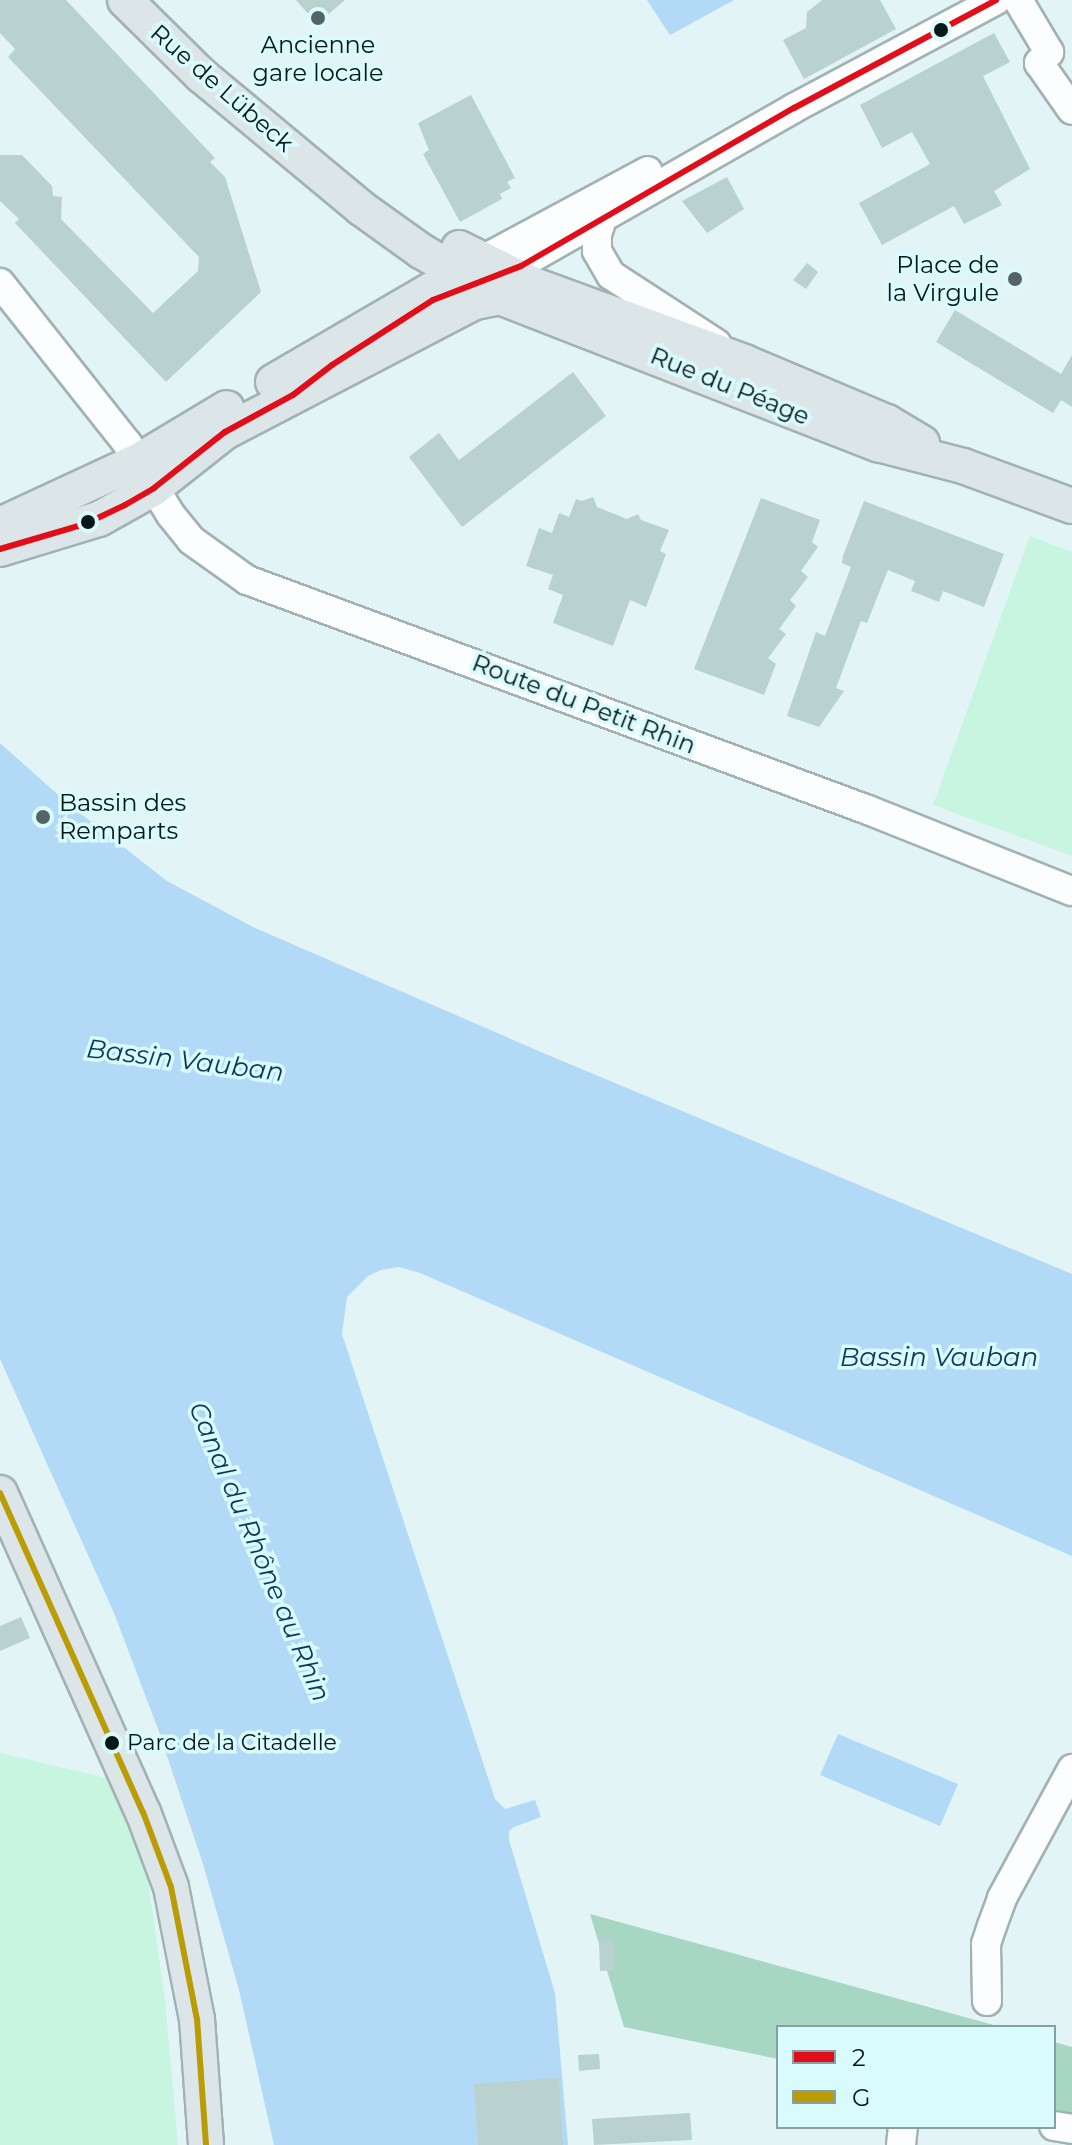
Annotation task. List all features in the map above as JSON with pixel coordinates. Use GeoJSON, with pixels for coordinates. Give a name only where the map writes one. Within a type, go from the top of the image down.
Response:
{"type":"FeatureCollection","features":[{"type":"Feature","properties":{"kind":"main road","name":"Rue de Lübeck"},"geometry":{"type":"LineString","coordinates":[[125,0],[201,75],[322,173],[484,277]]}},
{"type":"Feature","properties":{"kind":"main road","name":"Rue du Péage"},"geometry":{"type":"LineString","coordinates":[[484,277],[744,362],[887,422],[963,466]]}},
{"type":"Feature","properties":{"kind":"main road","name":"Rue du Péage"},"geometry":{"type":"LineString","coordinates":[[484,277],[878,444],[963,466],[1072,506]]}},
{"type":"Feature","properties":{"kind":"main road"},"geometry":{"type":"LineString","coordinates":[[0,525],[147,474],[475,302],[484,277]]}},
{"type":"Feature","properties":{"kind":"main road"},"geometry":{"type":"LineString","coordinates":[[0,549],[85,524],[147,474],[484,277]]}},
{"type":"Feature","properties":{"kind":"main road"},"geometry":{"type":"LineString","coordinates":[[0,1493],[143,1812],[171,1887],[197,2019],[206,2145]]}},
{"type":"Feature","properties":{"kind":"street"},"geometry":{"type":"LineString","coordinates":[[484,277],[602,219],[794,108],[996,0]]}},
{"type":"Feature","properties":{"kind":"street"},"geometry":{"type":"LineString","coordinates":[[1018,0],[1049,52],[1039,63]]}},
{"type":"Feature","properties":{"kind":"street"},"geometry":{"type":"LineString","coordinates":[[1039,63],[1072,45]]}},
{"type":"Feature","properties":{"kind":"street"},"geometry":{"type":"LineString","coordinates":[[1039,63],[1072,110]]}},
{"type":"Feature","properties":{"kind":"street"},"geometry":{"type":"LineString","coordinates":[[484,277],[742,120],[794,108]]}},
{"type":"Feature","properties":{"kind":"street","name":"Rue du Péage"},"geometry":{"type":"LineString","coordinates":[[602,219],[597,234],[597,251],[611,275],[744,362]]}},
{"type":"Feature","properties":{"kind":"street","name":"Route du Petit Rhin"},"geometry":{"type":"LineString","coordinates":[[0,283],[147,474],[191,540],[247,580],[868,810],[1072,891]]}},
{"type":"Feature","properties":{"kind":"street"},"geometry":{"type":"LineString","coordinates":[[987,2001],[986,1944],[1002,1898],[1072,1769]]}},
{"type":"Feature","properties":{"kind":"green space"},"geometry":{"type":"Polygon","coordinates":[[[1030,536],[1072,552],[1072,856],[933,805],[1030,536]]]}},
{"type":"Feature","properties":{"kind":"green space","name":"Parc de la Citadelle"},"geometry":{"type":"Polygon","coordinates":[[[0,1753],[111,1779],[146,1867],[165,2000],[178,2145],[0,2145],[0,1753]]]}},
{"type":"Feature","properties":{"kind":"green space"},"geometry":{"type":"Polygon","coordinates":[[[590,1914],[994,2025],[776,2025],[776,2059],[624,2027],[590,1914]]]}},
{"type":"Feature","properties":{"kind":"green space"},"geometry":{"type":"Polygon","coordinates":[[[1056,2043],[1072,2047],[1072,2120],[1056,2116],[1056,2043]]]}},
{"type":"Feature","properties":{"kind":"water"},"geometry":{"type":"Polygon","coordinates":[[[647,0],[734,0],[670,35],[647,0]]]}},
{"type":"Feature","properties":{"kind":"water"},"geometry":{"type":"Polygon","coordinates":[[[0,743],[66,802],[167,881],[253,927],[548,1055],[1072,1274],[1072,1556],[420,1273],[399,1267],[381,1270],[368,1276],[347,1297],[342,1334],[495,1799],[505,1809],[535,1800],[541,1817],[514,1827],[509,1831],[509,1840],[555,1993],[568,2145],[274,2145],[239,1990],[203,1864],[158,1729],[114,1613],[0,1359],[0,743]]]}},
{"type":"Feature","properties":{"kind":"water"},"geometry":{"type":"Polygon","coordinates":[[[838,1734],[958,1784],[940,1826],[820,1775],[838,1734]]]}},
{"type":"Feature","properties":{"kind":"building"},"geometry":{"type":"Polygon","coordinates":[[[0,0],[66,0],[215,158],[210,162],[225,177],[261,292],[166,382],[15,223],[19,219],[0,201],[0,155],[22,155],[52,186],[53,196],[62,197],[61,219],[153,313],[198,271],[199,257],[8,57],[15,49],[0,33],[0,0]]]}},
{"type":"Feature","properties":{"kind":"building","name":"Ancienne gare locale"},"geometry":{"type":"Polygon","coordinates":[[[296,0],[345,0],[317,24],[296,0]]]}},
{"type":"Feature","properties":{"kind":"building"},"geometry":{"type":"Polygon","coordinates":[[[822,0],[880,0],[896,29],[804,79],[783,40],[806,28],[807,12],[822,0]]]}},
{"type":"Feature","properties":{"kind":"building"},"geometry":{"type":"Polygon","coordinates":[[[994,33],[1010,62],[983,76],[1030,169],[994,191],[1002,205],[964,224],[954,206],[882,245],[859,203],[930,164],[912,132],[882,148],[860,105],[994,33]]]}},
{"type":"Feature","properties":{"kind":"building"},"geometry":{"type":"Polygon","coordinates":[[[471,95],[515,178],[507,182],[511,188],[500,194],[502,199],[460,222],[423,154],[429,150],[418,123],[471,95]]]}},
{"type":"Feature","properties":{"kind":"building"},"geometry":{"type":"Polygon","coordinates":[[[727,177],[744,209],[707,233],[682,201],[727,177]]]}},
{"type":"Feature","properties":{"kind":"building"},"geometry":{"type":"Polygon","coordinates":[[[807,263],[818,272],[806,289],[793,280],[807,263]]]}},
{"type":"Feature","properties":{"kind":"building"},"geometry":{"type":"Polygon","coordinates":[[[955,310],[1061,374],[1072,355],[1072,407],[1061,400],[1053,413],[936,342],[955,310]]]}},
{"type":"Feature","properties":{"kind":"building"},"geometry":{"type":"Polygon","coordinates":[[[573,372],[606,416],[462,527],[409,457],[439,433],[459,460],[573,372]]]}},
{"type":"Feature","properties":{"kind":"building"},"geometry":{"type":"Polygon","coordinates":[[[593,497],[597,507],[627,519],[638,514],[641,520],[669,530],[660,551],[666,554],[646,607],[630,600],[613,646],[553,623],[563,595],[548,589],[553,575],[526,566],[539,528],[552,533],[559,513],[569,517],[576,499],[582,501],[593,497]]]}},
{"type":"Feature","properties":{"kind":"building"},"geometry":{"type":"Polygon","coordinates":[[[761,498],[820,520],[812,542],[818,547],[801,571],[808,577],[790,600],[796,606],[779,629],[786,634],[768,658],[776,664],[764,695],[694,669],[761,498]]]}},
{"type":"Feature","properties":{"kind":"building"},"geometry":{"type":"Polygon","coordinates":[[[864,501],[1004,554],[984,607],[943,591],[939,602],[911,591],[915,581],[888,570],[867,623],[861,621],[836,688],[844,691],[819,727],[787,716],[816,632],[825,636],[851,567],[842,563],[843,556],[864,501]]]}},
{"type":"Feature","properties":{"kind":"building"},"geometry":{"type":"Polygon","coordinates":[[[21,1617],[30,1638],[0,1651],[0,1626],[21,1617]]]}},
{"type":"Feature","properties":{"kind":"building"},"geometry":{"type":"Polygon","coordinates":[[[613,1939],[615,1970],[600,1971],[599,1940],[613,1939]]]}},
{"type":"Feature","properties":{"kind":"building"},"geometry":{"type":"Polygon","coordinates":[[[599,2054],[600,2069],[579,2071],[578,2055],[599,2054]]]}},
{"type":"Feature","properties":{"kind":"building"},"geometry":{"type":"Polygon","coordinates":[[[559,2078],[563,2145],[478,2145],[474,2084],[559,2078]]]}},
{"type":"Feature","properties":{"kind":"building"},"geometry":{"type":"Polygon","coordinates":[[[690,2113],[692,2140],[594,2145],[592,2119],[690,2113]]]}},
{"type":"Feature","properties":{"kind":"transit line","name":"2"},"geometry":{"type":"LineString","coordinates":[[0,549],[85,524],[125,505],[154,488],[225,432],[293,395],[332,365],[433,300],[521,266],[794,108],[996,0]]}},
{"type":"Feature","properties":{"kind":"transit line","name":"G"},"geometry":{"type":"LineString","coordinates":[[0,1493],[143,1812],[171,1887],[197,2019],[206,2145]]}},
{"type":"Feature","properties":{"kind":"place","name":"Ancienne gare locale"},"geometry":{"type":"Point","coordinates":[318,18]}},
{"type":"Feature","properties":{"kind":"place","name":"Place de la Virgule"},"geometry":{"type":"Point","coordinates":[1015,279]}},
{"type":"Feature","properties":{"kind":"place","name":"Bassin des Remparts"},"geometry":{"type":"Point","coordinates":[43,817]}},
{"type":"Feature","properties":{"kind":"place","name":"Parc de la Citadelle"},"geometry":{"type":"Point","coordinates":[112,1743]}},
{"type":"Feature","properties":{"kind":"water label","name":"Bassin Vauban"},"geometry":{"type":"Point","coordinates":[185,1061]}},
{"type":"Feature","properties":{"kind":"water label","name":"Bassin Vauban"},"geometry":{"type":"Point","coordinates":[939,1358]}},
{"type":"Feature","properties":{"kind":"water label","name":"Canal du Rhône au Rhin"},"geometry":{"type":"Point","coordinates":[259,1552]}}]}
